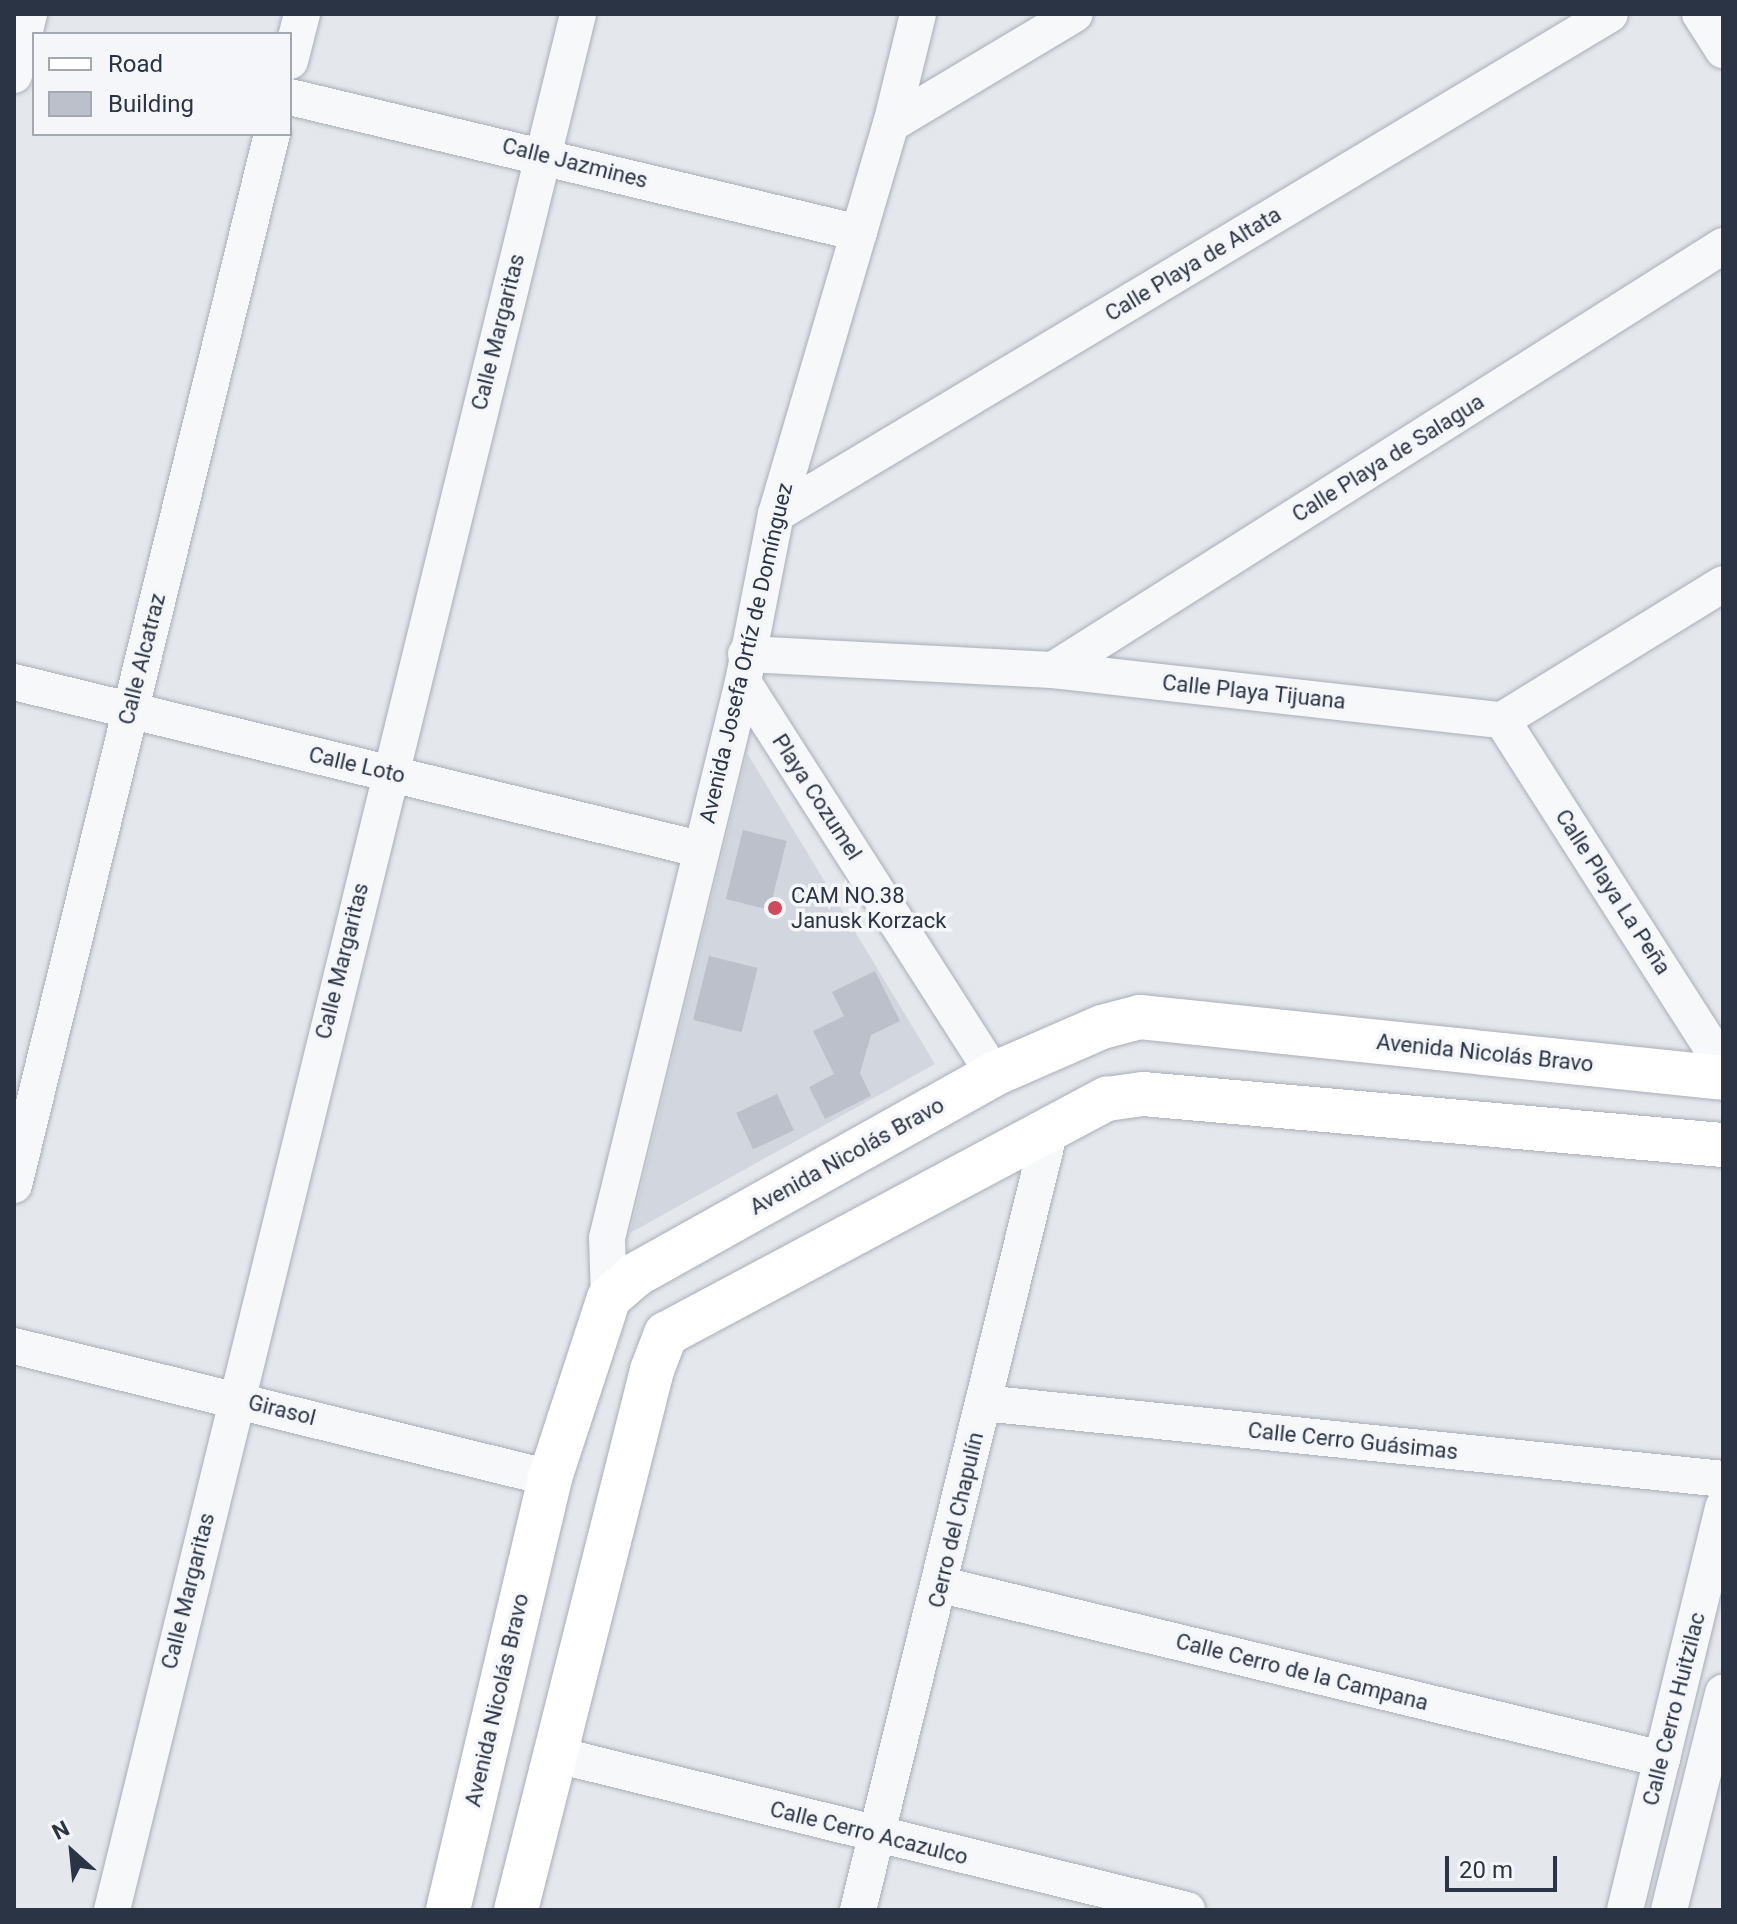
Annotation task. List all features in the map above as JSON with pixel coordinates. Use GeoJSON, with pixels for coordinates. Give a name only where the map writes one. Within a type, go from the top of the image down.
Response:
{"type":"FeatureCollection","features":[{"type":"Feature","properties":{"kind":"street"},"geometry":{"type":"LineString","coordinates":[[292,53],[302,14]]}},
{"type":"Feature","properties":{"kind":"street","name":"Calle Margaritas"},"geometry":{"type":"LineString","coordinates":[[112,1910],[388,772],[578,14]]}},
{"type":"Feature","properties":{"kind":"street","name":"Avenida Josefa Ortíz de Domínguez"},"geometry":{"type":"LineString","coordinates":[[609,1298],[607,1238],[745,668],[776,514],[891,124],[918,14]]}},
{"type":"Feature","properties":{"kind":"street"},"geometry":{"type":"LineString","coordinates":[[891,124],[1075,14]]}},
{"type":"Feature","properties":{"kind":"street","name":"Calle Playa de Altata"},"geometry":{"type":"LineString","coordinates":[[776,514],[1610,14]]}},
{"type":"Feature","properties":{"kind":"street"},"geometry":{"type":"LineString","coordinates":[[1700,14],[1723,50]]}},
{"type":"Feature","properties":{"kind":"street"},"geometry":{"type":"LineString","coordinates":[[14,75],[29,27]]}},
{"type":"Feature","properties":{"kind":"street","name":"Calle Jazmines"},"geometry":{"type":"LineString","coordinates":[[292,97],[859,233]]}},
{"type":"Feature","properties":{"kind":"street","name":"Calle Alcatraz"},"geometry":{"type":"LineString","coordinates":[[14,1185],[272,136]]}},
{"type":"Feature","properties":{"kind":"street","name":"Calle Playa de Salagua"},"geometry":{"type":"LineString","coordinates":[[1053,670],[1723,246]]}},
{"type":"Feature","properties":{"kind":"street"},"geometry":{"type":"LineString","coordinates":[[1502,720],[1723,584]]}},
{"type":"Feature","properties":{"kind":"street","name":"Calle Playa Tijuana"},"geometry":{"type":"LineString","coordinates":[[745,668],[1053,670],[1502,720]]}},
{"type":"Feature","properties":{"kind":"street","name":"Playa Cozumel"},"geometry":{"type":"LineString","coordinates":[[745,668],[994,1074]]}},
{"type":"Feature","properties":{"kind":"street","name":"Calle Loto"},"geometry":{"type":"LineString","coordinates":[[14,682],[699,849]]}},
{"type":"Feature","properties":{"kind":"street","name":"Calle Playa La Peña"},"geometry":{"type":"LineString","coordinates":[[1502,720],[1723,1065]]}},
{"type":"Feature","properties":{"kind":"street","name":"Avenida Nicolás Bravo"},"geometry":{"type":"LineString","coordinates":[[448,1910],[550,1478],[609,1298],[635,1275],[994,1074],[1102,1027],[1140,1017],[1723,1078]]}},
{"type":"Feature","properties":{"kind":"street"},"geometry":{"type":"LineString","coordinates":[[516,1910],[553,1754],[666,1334],[1107,1099],[1143,1094],[1723,1145]]}},
{"type":"Feature","properties":{"kind":"street","name":"Cerro del Chapulín"},"geometry":{"type":"LineString","coordinates":[[858,1910],[942,1585],[1050,1130]]}},
{"type":"Feature","properties":{"kind":"street","name":"Girasol"},"geometry":{"type":"LineString","coordinates":[[14,1346],[550,1478]]}},
{"type":"Feature","properties":{"kind":"street","name":"Calle Cerro Guásimas"},"geometry":{"type":"LineString","coordinates":[[983,1403],[1723,1479]]}},
{"type":"Feature","properties":{"kind":"street","name":"Calle Cerro Huitzilac"},"geometry":{"type":"LineString","coordinates":[[1625,1910],[1662,1759],[1708,1631],[1723,1507]]}},
{"type":"Feature","properties":{"kind":"street","name":"Calle Cerro de la Campana"},"geometry":{"type":"LineString","coordinates":[[942,1585],[1662,1759]]}},
{"type":"Feature","properties":{"kind":"street","name":"Calle Cerro Huitzilac"},"geometry":{"type":"LineString","coordinates":[[1669,1910],[1721,1707]]}},
{"type":"Feature","properties":{"kind":"street","name":"Calle Cerro Acazulco"},"geometry":{"type":"LineString","coordinates":[[553,1754],[1187,1910]]}},
{"type":"Feature","properties":{"kind":"shaded area","name":"CAM NO.38 Janusk Korzack"},"geometry":{"type":"Polygon","coordinates":[[[747,753],[935,1064],[630,1233],[747,753]]]}},
{"type":"Feature","properties":{"kind":"building"},"geometry":{"type":"Polygon","coordinates":[[[743,830],[787,841],[769,910],[726,899],[743,830]]]}},
{"type":"Feature","properties":{"kind":"building"},"geometry":{"type":"Polygon","coordinates":[[[709,956],[758,968],[742,1032],[693,1020],[709,956]]]}},
{"type":"Feature","properties":{"kind":"building"},"geometry":{"type":"Polygon","coordinates":[[[875,971],[900,1021],[871,1035],[860,1073],[871,1096],[825,1119],[809,1087],[834,1074],[813,1031],[844,1016],[832,992],[875,971]]]}},
{"type":"Feature","properties":{"kind":"building"},"geometry":{"type":"Polygon","coordinates":[[[777,1094],[794,1130],[753,1149],[736,1113],[777,1094]]]}},
{"type":"Feature","properties":{"kind":"place","name":"CAM NO.38 Janusk Korzack"},"geometry":{"type":"Point","coordinates":[775,908]}}]}
